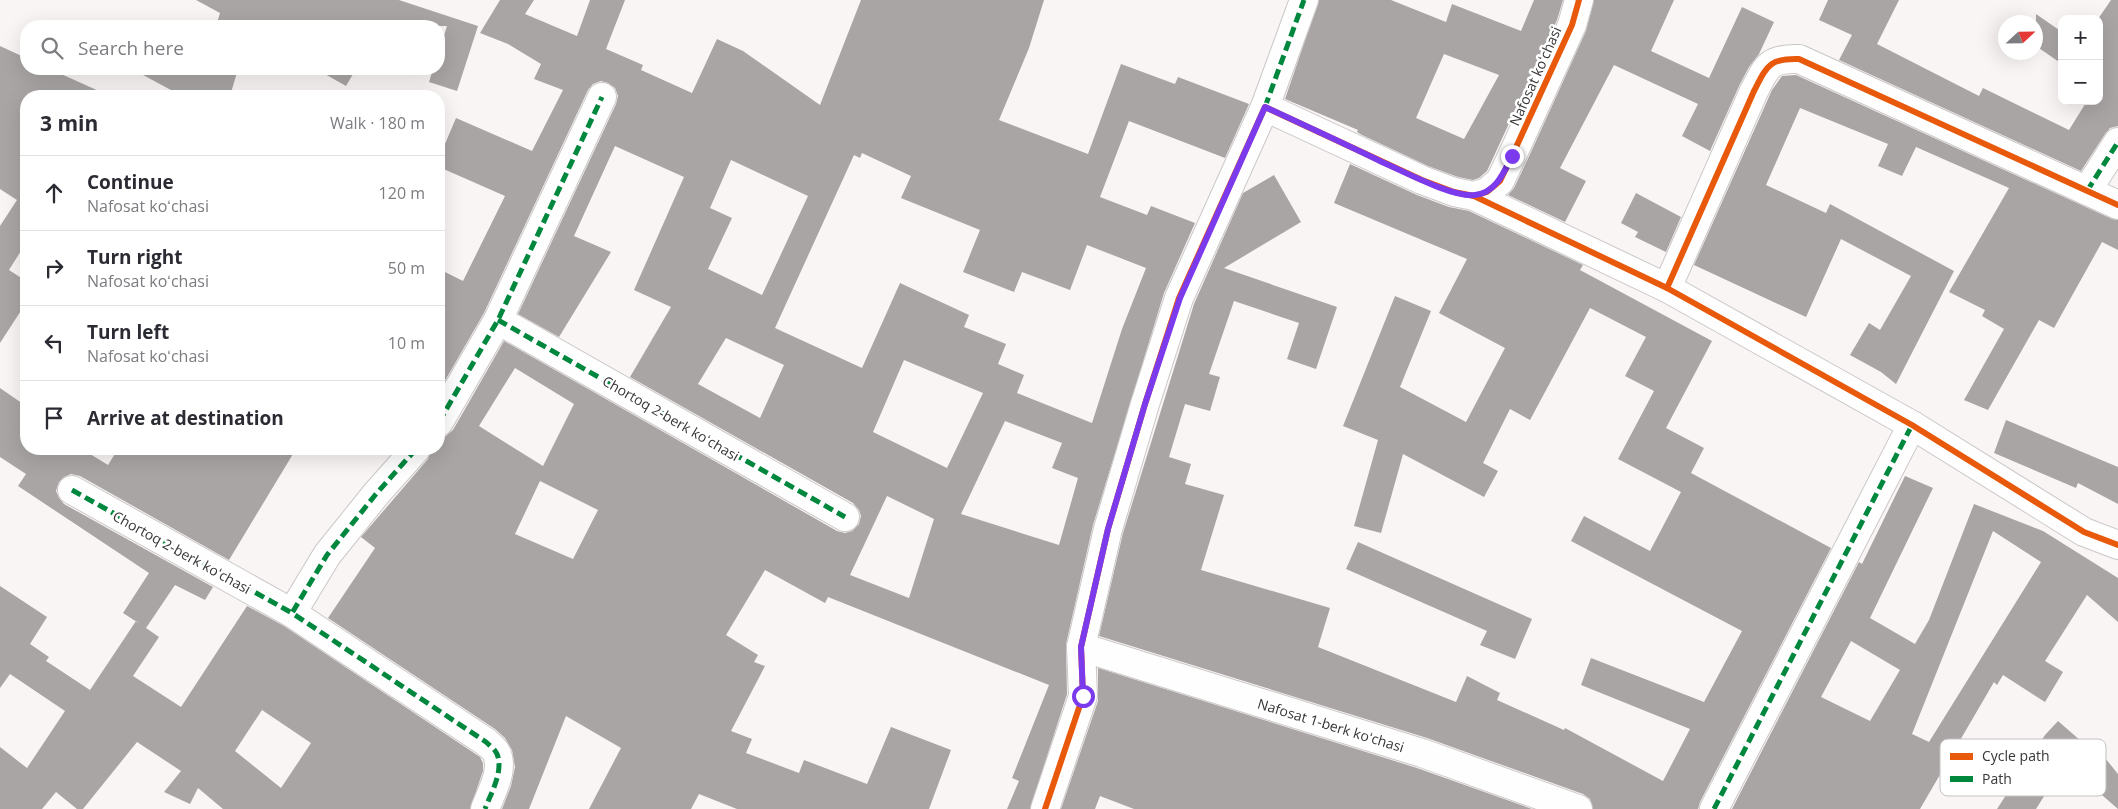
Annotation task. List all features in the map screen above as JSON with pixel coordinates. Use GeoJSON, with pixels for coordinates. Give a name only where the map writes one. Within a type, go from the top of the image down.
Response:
{"type":"FeatureCollection","features":[{"type":"Feature","properties":{"kind":"street"},"geometry":{"type":"LineString","coordinates":[[1045,809],[1083,696],[1081,647],[1108,529],[1145,404],[1180,298],[1265,107],[1304,0]]}},
{"type":"Feature","properties":{"kind":"street","name":"Nafosat koʻchasi"},"geometry":{"type":"LineString","coordinates":[[1474,196],[1487,192],[1500,180],[1543,92],[1572,25],[1579,0]]}},
{"type":"Feature","properties":{"kind":"street"},"geometry":{"type":"LineString","coordinates":[[1667,288],[1754,91],[1766,68],[1780,58],[1799,59],[2118,205]]}},
{"type":"Feature","properties":{"kind":"street"},"geometry":{"type":"LineString","coordinates":[[445,412],[498,320],[602,97]]}},
{"type":"Feature","properties":{"kind":"street"},"geometry":{"type":"LineString","coordinates":[[1265,107],[1422,180],[1454,192],[1474,196],[1667,288],[1912,425],[2084,532],[2118,545]]}},
{"type":"Feature","properties":{"kind":"street"},"geometry":{"type":"LineString","coordinates":[[2087,191],[2118,142]]}},
{"type":"Feature","properties":{"kind":"street","name":"Chortoq 2-berk koʻchasi"},"geometry":{"type":"LineString","coordinates":[[498,320],[845,516]]}},
{"type":"Feature","properties":{"kind":"street"},"geometry":{"type":"LineString","coordinates":[[1714,809],[1912,425]]}},
{"type":"Feature","properties":{"kind":"street"},"geometry":{"type":"LineString","coordinates":[[292,614],[327,555],[376,494],[411,455]]}},
{"type":"Feature","properties":{"kind":"street","name":"Chortoq 2-berk koʻchasi"},"geometry":{"type":"LineString","coordinates":[[72,490],[292,614],[486,742],[497,752],[499,763],[497,776],[485,809]]}},
{"type":"Feature","properties":{"kind":"street","name":"Nafosat 1-berk koʻchasi"},"geometry":{"type":"LineString","coordinates":[[1081,647],[1422,753],[1578,809]]}},
{"type":"Feature","properties":{"kind":"building"},"geometry":{"type":"Polygon","coordinates":[[[196,0],[399,0],[478,26],[457,91],[429,82],[431,75],[445,75],[445,32],[447,26],[445,26],[445,20],[218,20],[220,13],[196,0]]]}},
{"type":"Feature","properties":{"kind":"building"},"geometry":{"type":"Polygon","coordinates":[[[500,0],[534,0],[525,14],[577,36],[590,0],[625,0],[606,49],[643,65],[641,70],[692,93],[717,39],[743,51],[820,105],[861,0],[1044,0],[1029,48],[999,120],[1088,154],[1121,64],[1175,84],[1178,77],[1249,104],[1225,158],[1129,121],[1100,197],[1147,215],[1151,206],[1195,223],[1164,293],[1093,525],[1066,644],[1067,694],[1030,809],[1007,809],[1019,781],[1012,778],[1049,685],[828,597],[825,603],[765,570],[726,635],[758,655],[754,662],[765,666],[731,731],[752,739],[746,753],[799,773],[804,760],[867,784],[891,727],[951,750],[929,809],[737,809],[699,794],[691,809],[589,809],[621,748],[566,716],[529,809],[502,809],[511,786],[515,767],[512,750],[505,738],[495,729],[328,618],[375,548],[361,537],[428,459],[429,455],[445,455],[445,436],[453,430],[504,341],[837,531],[845,533],[852,531],[859,524],[861,516],[853,503],[630,377],[671,307],[634,290],[684,177],[615,146],[574,236],[611,252],[559,337],[518,314],[616,104],[618,96],[615,88],[608,83],[601,81],[593,84],[588,90],[484,313],[445,381],[445,272],[463,281],[505,196],[445,170],[445,144],[456,118],[532,151],[563,90],[534,79],[541,64],[508,44],[480,33],[500,0]],[[862,153],[860,158],[854,155],[775,328],[862,368],[900,283],[969,315],[964,327],[1006,344],[998,364],[1024,375],[1017,393],[1092,423],[1122,329],[1146,268],[1087,245],[1070,290],[1022,272],[1014,292],[963,272],[980,230],[901,198],[911,176],[862,153]],[[731,160],[710,208],[732,218],[708,269],[762,295],[808,196],[731,160]],[[726,338],[698,384],[760,418],[784,365],[726,338]],[[904,360],[873,432],[947,468],[983,393],[904,360]],[[515,368],[479,426],[543,466],[574,404],[515,368]],[[1005,421],[961,514],[1059,545],[1078,478],[1052,468],[1062,443],[1005,421]],[[540,481],[515,534],[573,559],[598,510],[540,481]],[[887,496],[850,575],[909,598],[934,519],[887,496]]]}},
{"type":"Feature","properties":{"kind":"building"},"geometry":{"type":"Polygon","coordinates":[[[1319,0],[1391,0],[1446,22],[1452,4],[1521,31],[1534,0],[1563,0],[1557,20],[1487,171],[1479,178],[1473,180],[1458,177],[1428,166],[1362,135],[1357,132],[1358,130],[1285,99],[1319,0]],[[1444,54],[1416,118],[1464,139],[1499,75],[1444,54]]]}},
{"type":"Feature","properties":{"kind":"building"},"geometry":{"type":"Polygon","coordinates":[[[1594,0],[1674,0],[1651,51],[1709,78],[1742,7],[1774,22],[1759,54],[1740,84],[1710,151],[1682,136],[1698,104],[1614,65],[1560,168],[1586,181],[1565,222],[1508,195],[1514,188],[1526,163],[1586,31],[1594,0]]]}},
{"type":"Feature","properties":{"kind":"building"},"geometry":{"type":"Polygon","coordinates":[[[1828,0],[1899,0],[1877,44],[1979,96],[1983,88],[2069,130],[2085,105],[2103,105],[2103,15],[2101,15],[2111,0],[2118,0],[2118,126],[2110,128],[2105,134],[2081,171],[1839,60],[1852,35],[1819,20],[1828,0]]]}},
{"type":"Feature","properties":{"kind":"building"},"geometry":{"type":"Polygon","coordinates":[[[2043,19],[2058,29],[2058,61],[2043,51],[2043,19]]]}},
{"type":"Feature","properties":{"kind":"building"},"geometry":{"type":"Polygon","coordinates":[[[0,46],[20,55],[20,75],[63,75],[97,90],[20,90],[20,253],[9,270],[20,277],[20,312],[0,343],[0,226],[17,200],[0,189],[0,46]]]}},
{"type":"Feature","properties":{"kind":"building"},"geometry":{"type":"Polygon","coordinates":[[[143,75],[236,75],[232,90],[171,90],[143,75]]]}},
{"type":"Feature","properties":{"kind":"building"},"geometry":{"type":"Polygon","coordinates":[[[327,75],[352,75],[346,86],[327,75]]]}},
{"type":"Feature","properties":{"kind":"building"},"geometry":{"type":"Polygon","coordinates":[[[1796,75],[2112,219],[2118,220],[2118,250],[2102,242],[2054,328],[2039,320],[1988,410],[1964,400],[2004,329],[1982,316],[1985,310],[1949,292],[2009,188],[1916,147],[1902,176],[1878,166],[1888,144],[1800,108],[1766,185],[1826,213],[1830,204],[1954,271],[1896,384],[1881,372],[1850,355],[1869,323],[1880,330],[1911,276],[1841,239],[1806,317],[1694,265],[1772,90],[1782,76],[1796,75]]]}},
{"type":"Feature","properties":{"kind":"building"},"geometry":{"type":"Polygon","coordinates":[[[1350,164],[1417,195],[1449,207],[1469,211],[1583,265],[1580,270],[1712,341],[1666,428],[1704,448],[1691,473],[1831,548],[1698,809],[1593,809],[1590,799],[1583,794],[1427,738],[1099,636],[1123,533],[1194,304],[1243,193],[1274,175],[1301,222],[1224,268],[1337,307],[1316,369],[1287,359],[1299,323],[1234,301],[1209,374],[1220,377],[1210,411],[1185,404],[1169,457],[1191,464],[1185,484],[1224,495],[1201,570],[1330,608],[1318,647],[1456,702],[1467,676],[1500,693],[1497,700],[1564,730],[1565,728],[1663,781],[1690,729],[1581,685],[1591,658],[1704,702],[1742,631],[1571,541],[1584,516],[1650,551],[1681,492],[1618,459],[1654,391],[1625,376],[1646,337],[1590,308],[1530,420],[1510,409],[1483,463],[1498,471],[1484,497],[1403,454],[1381,533],[1354,526],[1378,440],[1343,426],[1395,296],[1431,311],[1400,387],[1466,422],[1505,348],[1439,313],[1467,259],[1334,203],[1350,164]]]}},
{"type":"Feature","properties":{"kind":"building"},"geometry":{"type":"Polygon","coordinates":[[[1636,193],[1681,217],[1666,252],[1635,237],[1638,232],[1621,223],[1636,193]]]}},
{"type":"Feature","properties":{"kind":"building"},"geometry":{"type":"Polygon","coordinates":[[[0,388],[20,402],[20,455],[92,455],[108,465],[114,455],[292,455],[229,560],[80,476],[71,474],[59,482],[56,491],[64,504],[213,587],[205,600],[175,585],[146,628],[159,637],[133,676],[181,707],[247,606],[284,626],[480,757],[483,763],[483,771],[470,809],[223,809],[198,788],[190,804],[164,792],[181,771],[137,742],[83,809],[77,809],[56,792],[42,809],[0,809],[0,747],[27,768],[65,711],[10,674],[0,688],[0,586],[47,617],[30,644],[49,657],[46,661],[90,690],[136,621],[123,613],[149,573],[18,486],[26,474],[0,457],[0,388]],[[262,710],[235,751],[281,788],[311,743],[262,710]]]}},
{"type":"Feature","properties":{"kind":"building"},"geometry":{"type":"Polygon","coordinates":[[[2006,420],[2118,467],[2118,504],[2078,483],[2076,488],[1994,453],[2006,420]]]}},
{"type":"Feature","properties":{"kind":"building"},"geometry":{"type":"Polygon","coordinates":[[[1905,476],[1933,488],[1870,618],[1915,644],[1929,620],[1974,504],[2043,531],[2118,578],[2118,622],[2087,595],[2045,661],[2063,672],[2045,702],[2003,675],[1997,685],[1994,682],[1961,739],[1940,739],[1940,775],[1920,809],[1732,809],[1859,562],[1862,564],[1905,476]],[[1993,531],[1912,734],[1929,742],[2041,562],[1993,531]],[[1851,641],[1821,697],[1870,721],[1900,670],[1851,641]]]}},
{"type":"Feature","properties":{"kind":"building"},"geometry":{"type":"Polygon","coordinates":[[[1358,542],[1532,619],[1515,659],[1480,645],[1487,631],[1346,569],[1358,542]]]}},
{"type":"Feature","properties":{"kind":"building"},"geometry":{"type":"Polygon","coordinates":[[[1098,668],[1417,768],[1532,809],[1134,809],[1100,796],[1095,809],[1061,809],[1098,701],[1098,668]]]}},
{"type":"Feature","properties":{"kind":"building"},"geometry":{"type":"Polygon","coordinates":[[[2058,721],[2079,739],[2042,739],[2058,721]]]}},
{"type":"Feature","properties":{"kind":"building"},"geometry":{"type":"Polygon","coordinates":[[[2106,759],[2118,774],[2118,809],[2103,796],[2106,796],[2106,759]]]}},
{"type":"Feature","properties":{"kind":"building"},"geometry":{"type":"Polygon","coordinates":[[[2005,796],[2044,796],[2036,809],[1997,809],[2005,796]]]}},
{"type":"Feature","properties":{"kind":"marked path"},"geometry":{"type":"LineString","coordinates":[[1265,107],[1304,0]]}},
{"type":"Feature","properties":{"kind":"marked path"},"geometry":{"type":"LineString","coordinates":[[445,412],[498,320],[602,97]]}},
{"type":"Feature","properties":{"kind":"marked path"},"geometry":{"type":"LineString","coordinates":[[2087,191],[2118,142]]}},
{"type":"Feature","properties":{"kind":"marked path"},"geometry":{"type":"LineString","coordinates":[[498,320],[845,517]]}},
{"type":"Feature","properties":{"kind":"marked path"},"geometry":{"type":"LineString","coordinates":[[1714,809],[1912,425]]}},
{"type":"Feature","properties":{"kind":"marked path"},"geometry":{"type":"LineString","coordinates":[[411,455],[376,494],[327,555],[292,613],[486,742],[493,749],[497,754],[499,768],[496,782],[485,809]]}},
{"type":"Feature","properties":{"kind":"marked path"},"geometry":{"type":"LineString","coordinates":[[72,490],[292,613]]}},
{"type":"Feature","properties":{"kind":"cycle path"},"geometry":{"type":"LineString","coordinates":[[1045,809],[1083,696],[1081,647],[1108,529],[1145,404],[1179,298],[1265,107],[1422,180],[1454,192],[1474,196],[1487,192],[1500,181],[1512,156],[1572,25],[1579,0]]}},
{"type":"Feature","properties":{"kind":"cycle path"},"geometry":{"type":"LineString","coordinates":[[1667,288],[1754,91],[1762,75],[1770,65],[1781,60],[1799,59],[2118,205]]}},
{"type":"Feature","properties":{"kind":"cycle path"},"geometry":{"type":"LineString","coordinates":[[1474,196],[1667,288],[1912,425],[2084,532],[2118,545]]}},
{"type":"Feature","properties":{"kind":"route"},"geometry":{"type":"LineString","coordinates":[[1083,696],[1081,647],[1108,529],[1145,404],[1180,298],[1265,107],[1422,180],[1454,192],[1474,196],[1487,192],[1500,180],[1512,156]]}}]}
